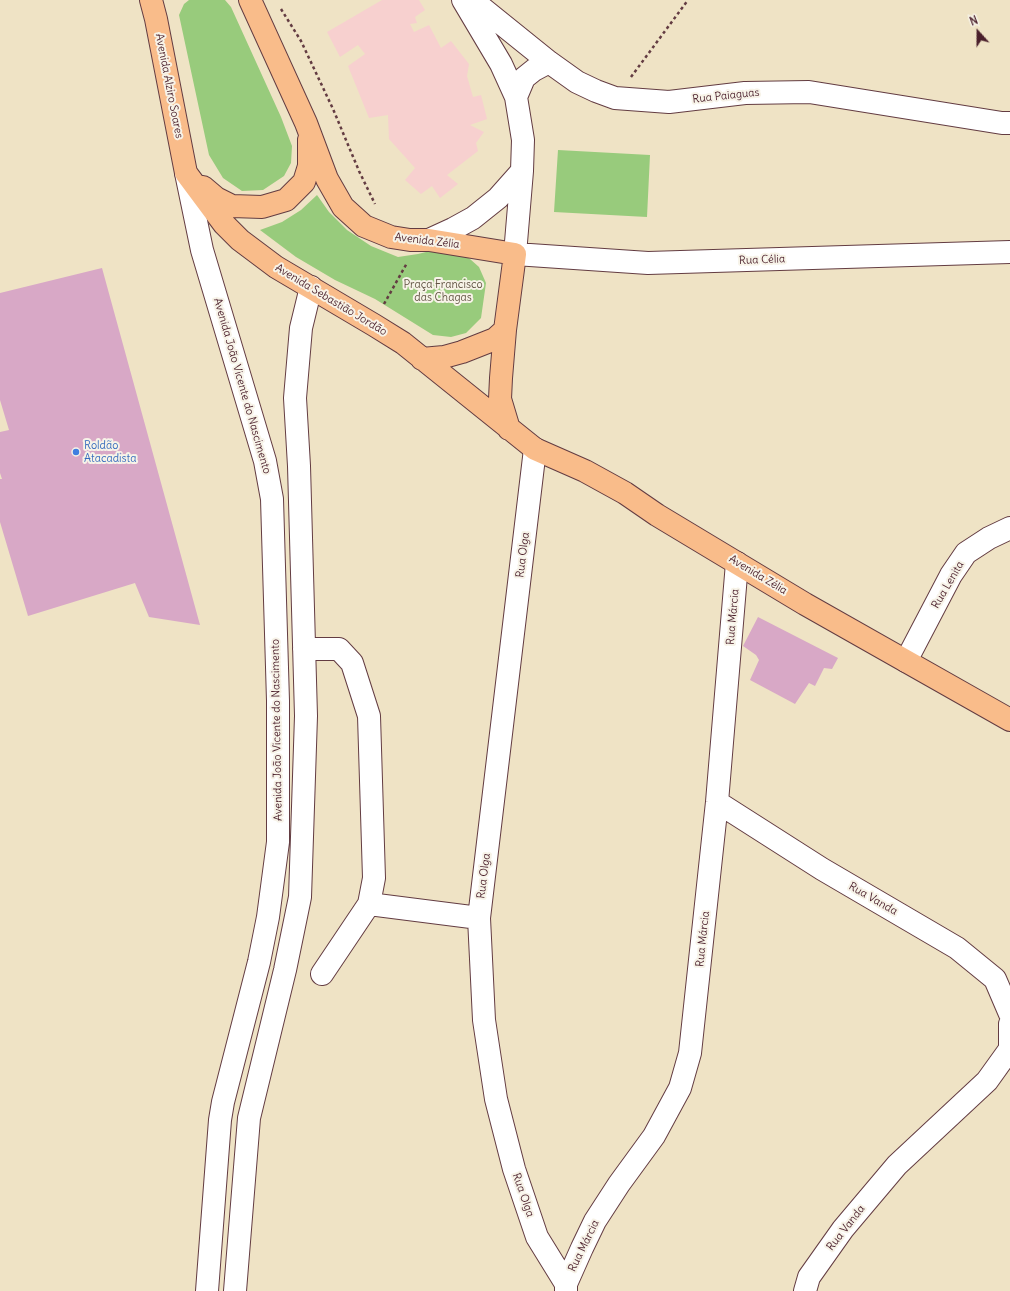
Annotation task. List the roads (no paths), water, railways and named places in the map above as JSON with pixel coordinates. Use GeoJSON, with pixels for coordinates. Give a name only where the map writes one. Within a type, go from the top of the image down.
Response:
{"type":"FeatureCollection","features":[{"type":"Feature","properties":{"kind":"main road"},"geometry":{"type":"LineString","coordinates":[[153,9],[166,0]]}},
{"type":"Feature","properties":{"kind":"main road"},"geometry":{"type":"LineString","coordinates":[[186,173],[216,198],[232,206],[262,207],[286,200],[304,182],[309,166],[310,139],[306,123],[250,0]]}},
{"type":"Feature","properties":{"kind":"main road","name":"Avenida Alziro Soares"},"geometry":{"type":"LineString","coordinates":[[153,9],[186,173],[220,219],[240,240]]}},
{"type":"Feature","properties":{"kind":"main road","name":"Avenida Zélia"},"geometry":{"type":"LineString","coordinates":[[306,123],[327,179],[343,207],[364,226],[391,237],[410,240],[429,240],[515,254]]}},
{"type":"Feature","properties":{"kind":"main road","name":"Avenida Sebastião Jordão"},"geometry":{"type":"LineString","coordinates":[[240,240],[276,267],[374,324],[403,343],[422,359]]}},
{"type":"Feature","properties":{"kind":"main road"},"geometry":{"type":"LineString","coordinates":[[509,429],[500,399],[505,330],[515,254]]}},
{"type":"Feature","properties":{"kind":"main road"},"geometry":{"type":"LineString","coordinates":[[422,359],[444,357],[462,352],[494,339],[505,330]]}},
{"type":"Feature","properties":{"kind":"main road","name":"Avenida Zélia"},"geometry":{"type":"LineString","coordinates":[[422,359],[535,449],[585,471],[625,493],[657,515],[806,604],[1010,720]]}},
{"type":"Feature","properties":{"kind":"street"},"geometry":{"type":"LineString","coordinates":[[463,0],[501,64],[516,97],[523,140],[515,254]]}},
{"type":"Feature","properties":{"kind":"street","name":"Rua Paiaguas"},"geometry":{"type":"LineString","coordinates":[[472,0],[549,62],[577,82],[615,98],[669,102],[745,93],[809,92],[1002,123],[1010,123]]}},
{"type":"Feature","properties":{"kind":"street"},"geometry":{"type":"LineString","coordinates":[[516,97],[524,78],[534,70],[549,62]]}},
{"type":"Feature","properties":{"kind":"street"},"geometry":{"type":"LineString","coordinates":[[429,240],[473,218],[498,198],[522,171]]}},
{"type":"Feature","properties":{"kind":"street","name":"Avenida João Vicente do Nascimento"},"geometry":{"type":"LineString","coordinates":[[186,173],[202,250],[261,446],[272,499],[278,701],[278,842],[268,917],[259,962],[223,1102],[220,1120],[207,1291]]}},
{"type":"Feature","properties":{"kind":"street","name":"Rua Célia"},"geometry":{"type":"LineString","coordinates":[[515,254],[648,263],[1010,252]]}},
{"type":"Feature","properties":{"kind":"street"},"geometry":{"type":"LineString","coordinates":[[235,1291],[249,1118],[285,970],[300,897],[306,716],[299,466],[295,398],[301,328],[311,287]]}},
{"type":"Feature","properties":{"kind":"street","name":"Rua Olga"},"geometry":{"type":"LineString","coordinates":[[535,449],[479,918],[484,1020],[496,1099],[514,1169],[537,1237],[566,1288]]}},
{"type":"Feature","properties":{"kind":"street","name":"Rua Lenita"},"geometry":{"type":"LineString","coordinates":[[906,661],[951,575],[966,553],[989,538],[1010,528]]}},
{"type":"Feature","properties":{"kind":"street"},"geometry":{"type":"LineString","coordinates":[[989,538],[1010,544]]}},
{"type":"Feature","properties":{"kind":"street","name":"Rua Márcia"},"geometry":{"type":"LineString","coordinates":[[566,1288],[582,1248],[595,1221],[619,1184],[654,1136],[680,1088],[690,1053],[717,802],[737,563]]}},
{"type":"Feature","properties":{"kind":"street"},"geometry":{"type":"LineString","coordinates":[[304,649],[339,649],[352,664],[369,716],[374,878],[369,904],[322,974]]}},
{"type":"Feature","properties":{"kind":"street","name":"Rua Vanda"},"geometry":{"type":"LineString","coordinates":[[717,802],[822,869],[957,948],[995,979],[1010,1014]]}},
{"type":"Feature","properties":{"kind":"street"},"geometry":{"type":"LineString","coordinates":[[369,904],[479,918]]}},
{"type":"Feature","properties":{"kind":"street","name":"Rua Vanda"},"geometry":{"type":"LineString","coordinates":[[805,1291],[809,1277],[842,1229],[897,1165],[987,1081],[1010,1049],[1010,1024]]}},
{"type":"Feature","properties":{"kind":"place","name":"Roldão Atacadista"},"geometry":{"type":"Point","coordinates":[76,452]}},
{"type":"Feature","properties":{"kind":"park label","name":"Praça Francisco das Chagas"},"geometry":{"type":"Point","coordinates":[443,291]}}]}
